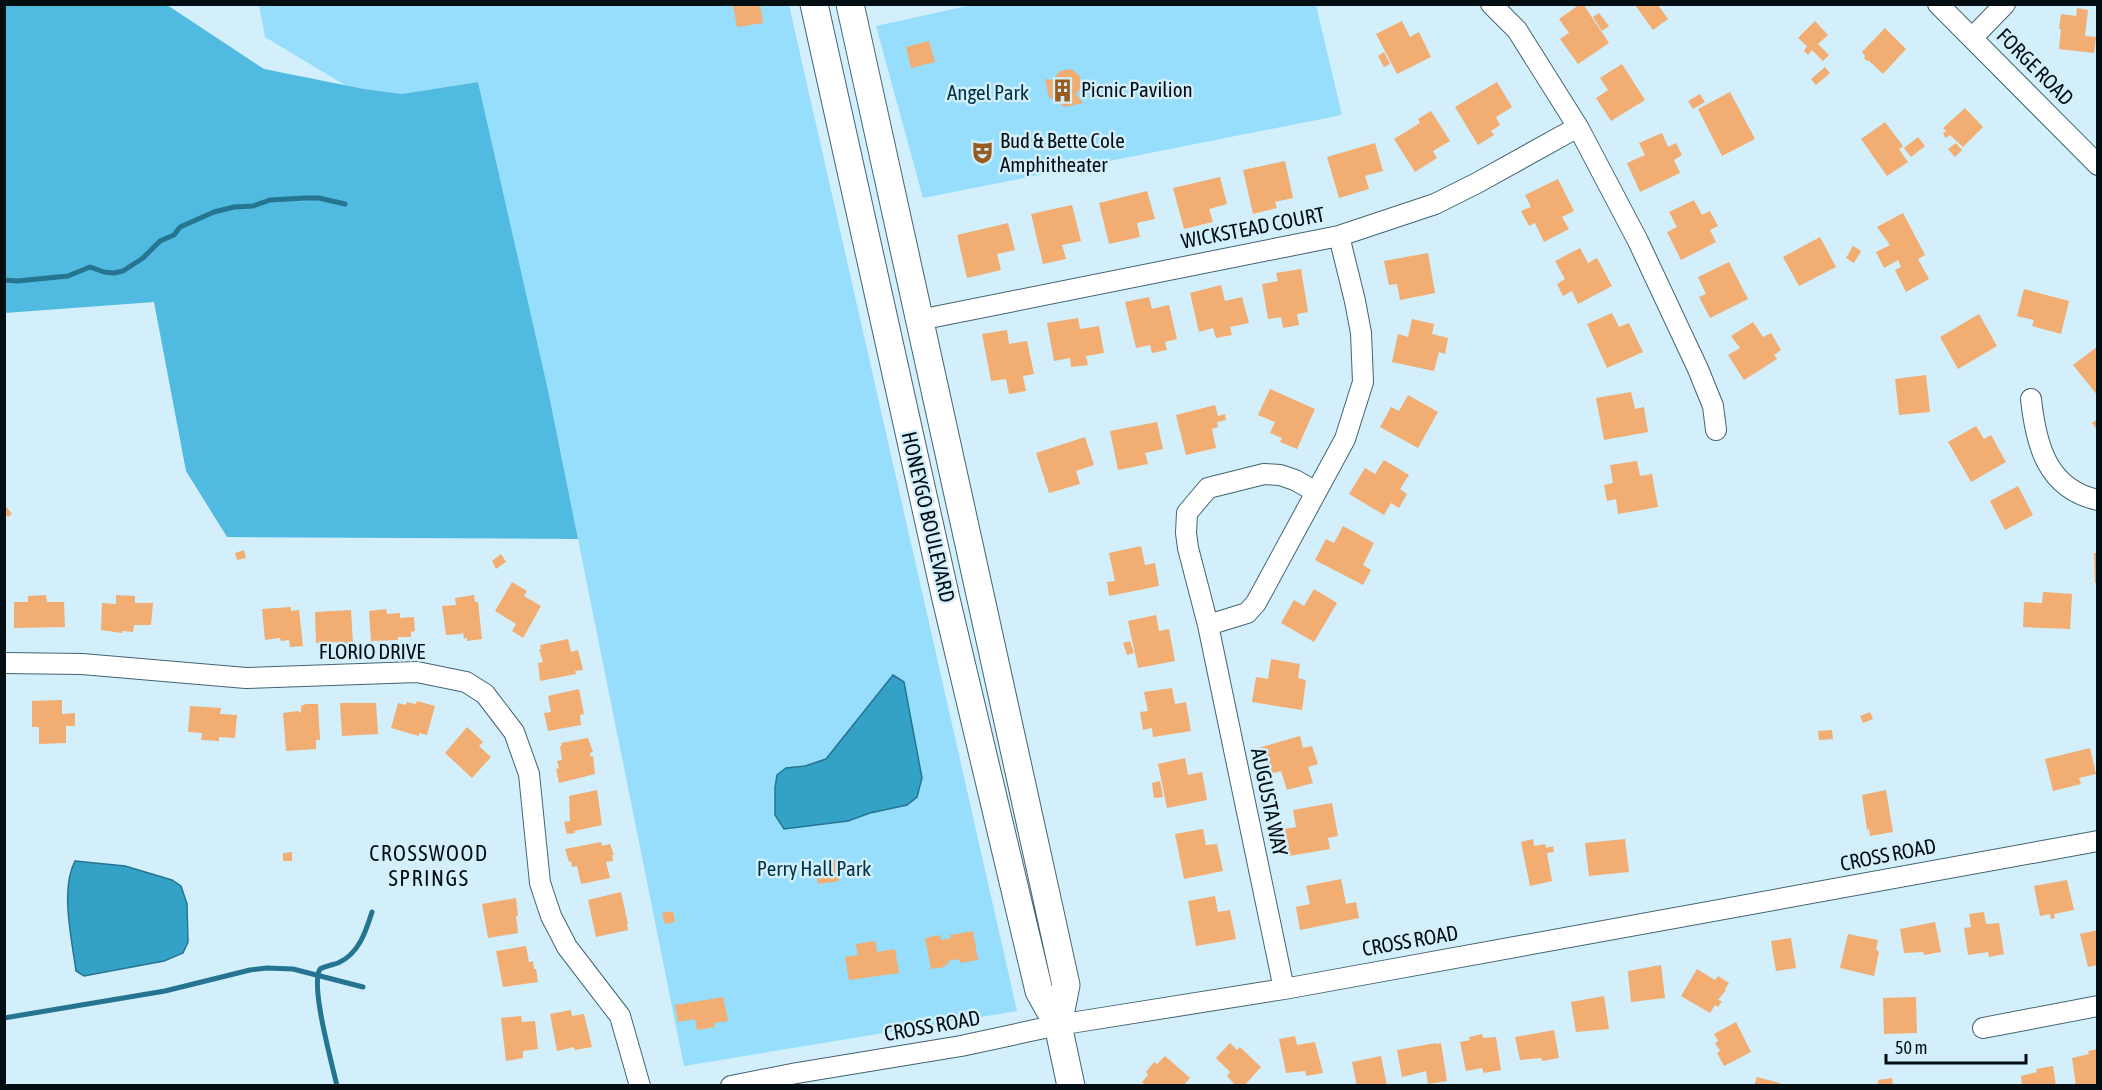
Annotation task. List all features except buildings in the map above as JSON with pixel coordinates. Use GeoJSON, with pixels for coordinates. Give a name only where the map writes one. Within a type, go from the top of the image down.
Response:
{"type":"FeatureCollection","features":[{"type":"Feature","properties":{"kind":"main road","name":"HONEYGO BOULEVARD"},"geometry":{"type":"LineString","coordinates":[[814,4],[946,598],[1036,979],[1039,991],[1058,1025],[1071,1086]]}},
{"type":"Feature","properties":{"kind":"main road","name":"HONEYGO BOULEVARD"},"geometry":{"type":"LineString","coordinates":[[850,4],[1066,985],[1058,1025]]}},
{"type":"Feature","properties":{"kind":"street"},"geometry":{"type":"LineString","coordinates":[[1491,4],[1517,30],[1578,127],[1670,306],[1713,406],[1716,430]]}},
{"type":"Feature","properties":{"kind":"street","name":"FORGE ROAD"},"geometry":{"type":"LineString","coordinates":[[1938,4],[2097,165]]}},
{"type":"Feature","properties":{"kind":"street"},"geometry":{"type":"LineString","coordinates":[[1972,38],[2005,4]]}},
{"type":"Feature","properties":{"kind":"street","name":"WICKSTEAD COURT"},"geometry":{"type":"LineString","coordinates":[[919,320],[1339,236],[1435,204],[1578,127]]}},
{"type":"Feature","properties":{"kind":"street"},"geometry":{"type":"LineString","coordinates":[[1208,625],[1247,613],[1257,603],[1345,439],[1363,382],[1361,333],[1339,236]]}},
{"type":"Feature","properties":{"kind":"street"},"geometry":{"type":"LineString","coordinates":[[2031,399],[2033,417],[2044,459],[2055,477],[2070,490],[2097,501]]}},
{"type":"Feature","properties":{"kind":"street","name":"AUGUSTA WAY"},"geometry":{"type":"LineString","coordinates":[[1284,989],[1208,625],[1186,533],[1187,513],[1208,488],[1264,474],[1280,475],[1295,480],[1316,492]]}},
{"type":"Feature","properties":{"kind":"street","name":"FLORIO DRIVE"},"geometry":{"type":"LineString","coordinates":[[4,663],[82,664],[246,678],[417,672],[465,682],[485,694],[514,732],[529,774],[540,883],[551,916],[567,947],[620,1016],[640,1086]]}},
{"type":"Feature","properties":{"kind":"street","name":"CROSS ROAD"},"geometry":{"type":"LineString","coordinates":[[732,1086],[961,1046],[1058,1025],[1284,989],[2097,841]]}},
{"type":"Feature","properties":{"kind":"street"},"geometry":{"type":"LineString","coordinates":[[1983,1028],[2097,1006]]}},
{"type":"Feature","properties":{"kind":"green space","name":"Angel Park"},"geometry":{"type":"Polygon","coordinates":[[[976,4],[1316,5],[1342,115],[923,198],[876,26],[976,4]]]}},
{"type":"Feature","properties":{"kind":"green space","name":"Perry Hall Park"},"geometry":{"type":"Polygon","coordinates":[[[259,5],[789,5],[1017,1011],[684,1066],[548,390],[478,82],[402,94],[348,87],[265,37],[259,5]]]}},
{"type":"Feature","properties":{"kind":"shaded area"},"geometry":{"type":"Polygon","coordinates":[[[5,4],[167,5],[264,69],[364,89],[402,94],[478,82],[548,390],[578,539],[227,537],[186,471],[154,302],[5,313],[5,4]]]}},
{"type":"Feature","properties":{"kind":"shaded area"},"geometry":{"type":"Polygon","coordinates":[[[893,675],[904,682],[922,778],[917,797],[907,805],[870,813],[848,821],[784,829],[775,815],[777,775],[786,768],[805,766],[826,759],[893,675]]]}},
{"type":"Feature","properties":{"kind":"shaded area"},"geometry":{"type":"Polygon","coordinates":[[[75,861],[125,866],[172,880],[181,886],[187,904],[188,942],[183,953],[164,961],[84,976],[76,971],[68,900],[68,886],[75,861]]]}},
{"type":"Feature","properties":{"kind":"waterway"},"geometry":{"type":"LineString","coordinates":[[4,280],[17,281],[68,276],[90,267],[104,272],[123,271],[143,258],[160,241],[174,235],[180,227],[214,212],[234,207],[253,206],[270,200],[305,198],[319,198],[345,204]]}},
{"type":"Feature","properties":{"kind":"waterway"},"geometry":{"type":"LineString","coordinates":[[337,1086],[320,1007],[318,978],[320,969],[345,959],[356,948],[372,912]]}},
{"type":"Feature","properties":{"kind":"waterway"},"geometry":{"type":"LineString","coordinates":[[4,1018],[165,991],[267,968],[293,969],[363,987]]}},
{"type":"Feature","properties":{"kind":"place","name":"Picnic Pavilion"},"geometry":{"type":"Point","coordinates":[1063,90]}},
{"type":"Feature","properties":{"kind":"place","name":"Bud & Bette Cole Amphitheater"},"geometry":{"type":"Point","coordinates":[982,153]}},
{"type":"Feature","properties":{"kind":"district","name":"CROSSWOOD SPRINGS"},"geometry":{"type":"Point","coordinates":[429,866]}}]}
